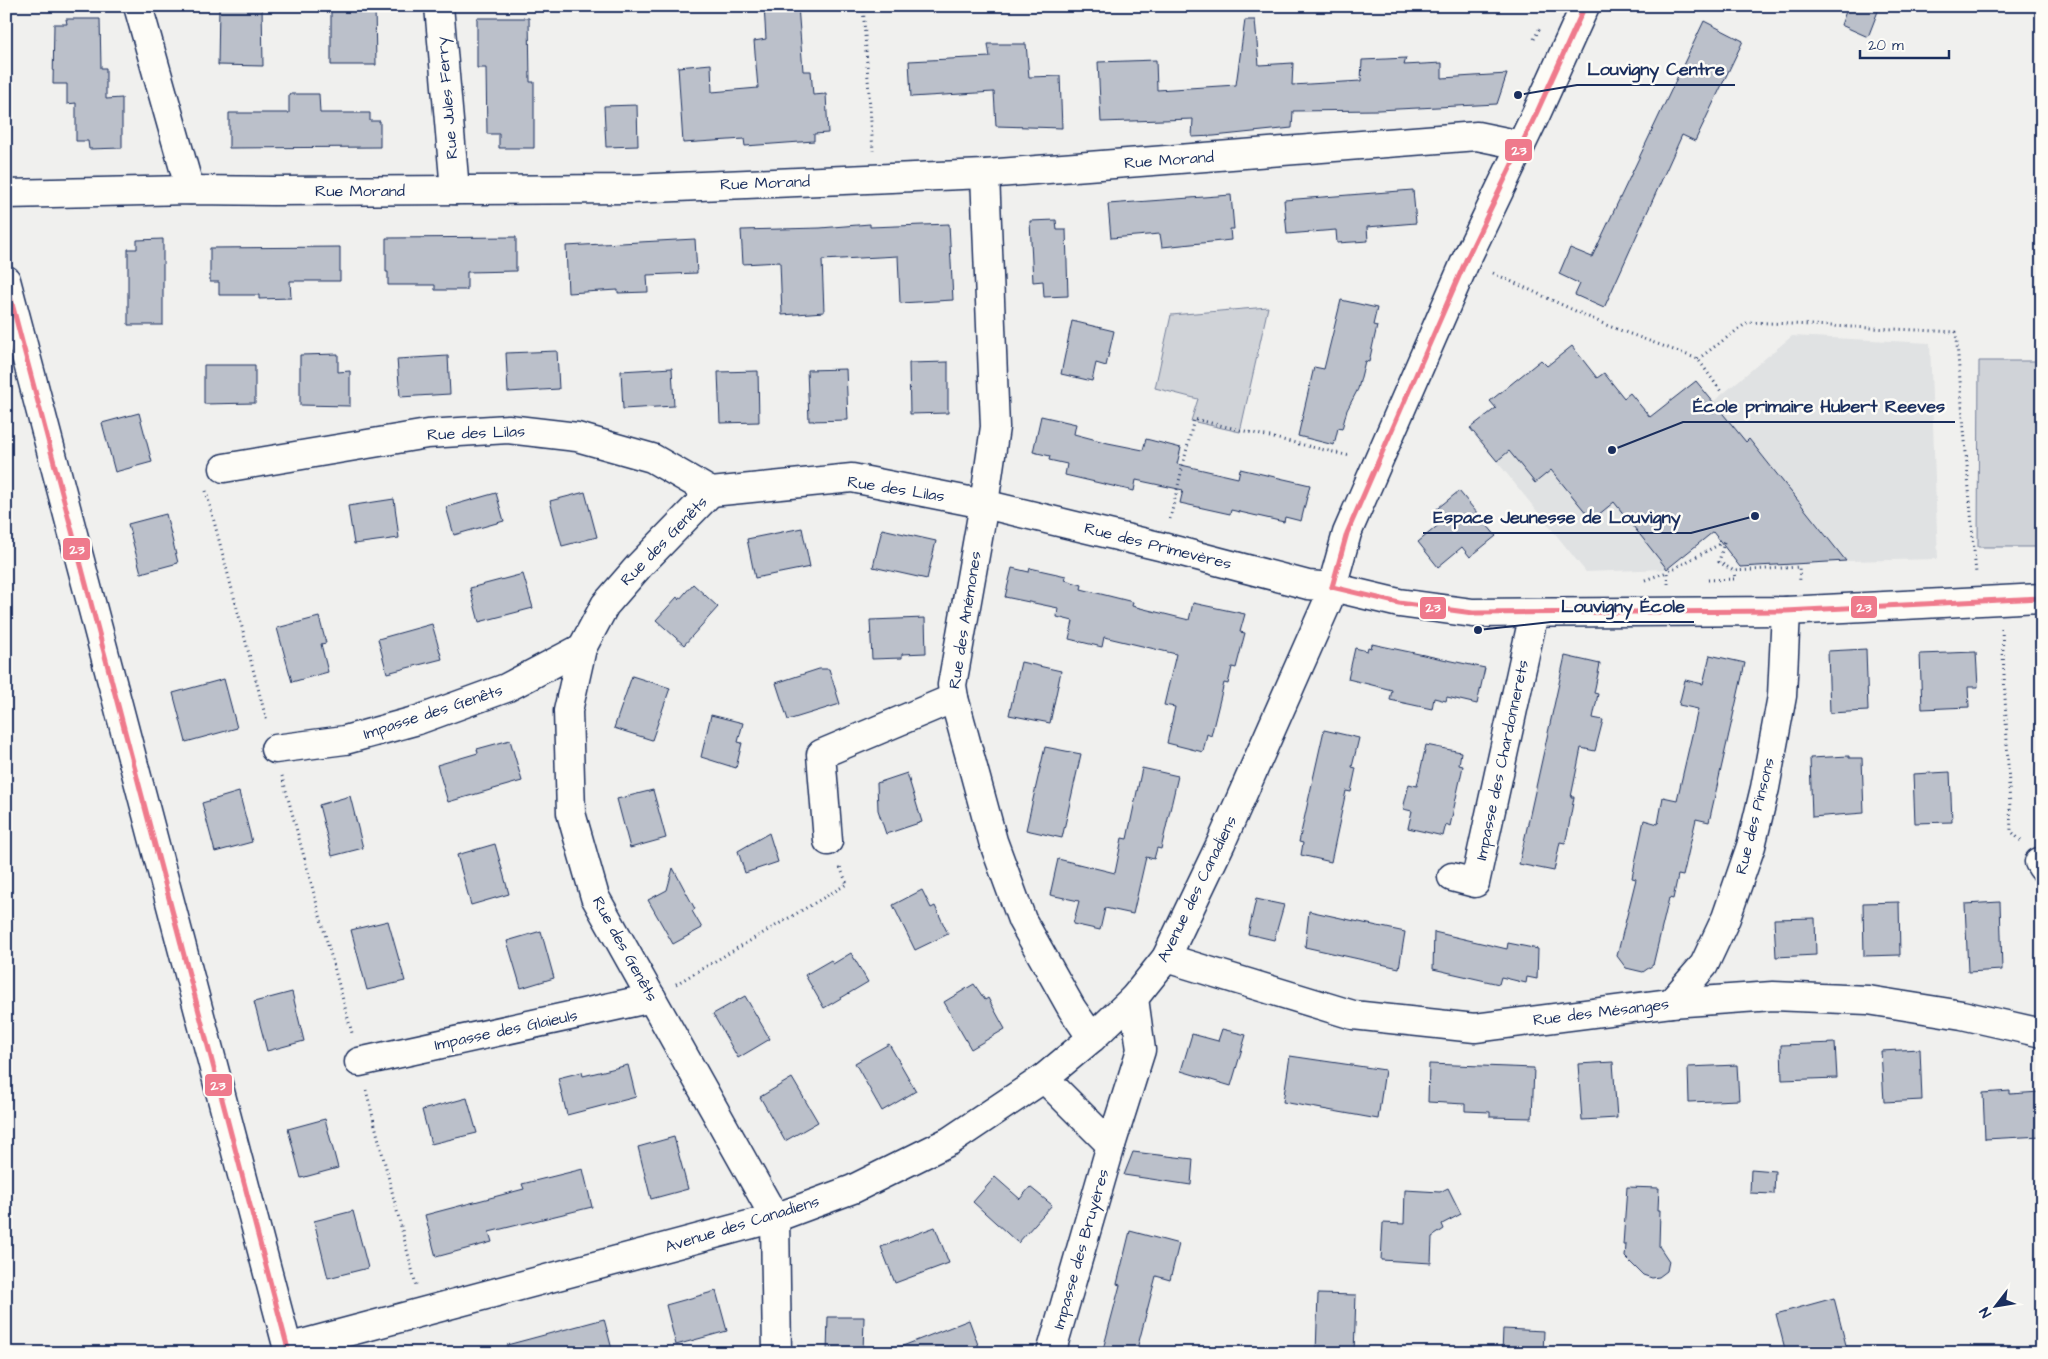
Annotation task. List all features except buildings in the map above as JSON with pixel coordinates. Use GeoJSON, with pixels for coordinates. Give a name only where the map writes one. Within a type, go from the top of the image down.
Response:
{"type":"FeatureCollection","features":[{"type":"Feature","properties":{"kind":"street"},"geometry":{"type":"LineString","coordinates":[[138,6],[190,190]]}},
{"type":"Feature","properties":{"kind":"street","name":"Rue Jules Ferry"},"geometry":{"type":"LineString","coordinates":[[438,6],[455,190]]}},
{"type":"Feature","properties":{"kind":"street","name":"Avenue des Canadiens"},"geometry":{"type":"LineString","coordinates":[[288,1350],[775,1218],[853,1189],[950,1141],[1044,1078],[1092,1038],[1134,998],[1166,958],[1221,843],[1328,601],[1347,533],[1466,260],[1585,6]]}},
{"type":"Feature","properties":{"kind":"street","name":"Rue Morand"},"geometry":{"type":"LineString","coordinates":[[6,194],[190,190],[631,189],[985,174],[1477,136],[1521,145]]}},
{"type":"Feature","properties":{"kind":"street","name":"Rue des Anémones"},"geometry":{"type":"LineString","coordinates":[[985,174],[995,427],[984,504],[952,685],[993,841],[1022,920],[1072,1008],[1092,1038]]}},
{"type":"Feature","properties":{"kind":"street"},"geometry":{"type":"LineString","coordinates":[[6,280],[288,1350]]}},
{"type":"Feature","properties":{"kind":"street","name":"Rue des Lilas"},"geometry":{"type":"LineString","coordinates":[[224,468],[427,434],[508,429],[577,437],[652,458],[711,492],[852,478],[984,504]]}},
{"type":"Feature","properties":{"kind":"street","name":"Rue des Genêts"},"geometry":{"type":"LineString","coordinates":[[711,492],[605,604],[582,648],[568,711],[571,813],[595,897],[775,1218]]}},
{"type":"Feature","properties":{"kind":"street","name":"Rue des Primevères"},"geometry":{"type":"LineString","coordinates":[[984,504],[1308,584],[1332,587],[1399,603],[1473,613],[1786,611],[2042,598]]}},
{"type":"Feature","properties":{"kind":"street","name":"Rue des Pinsons"},"geometry":{"type":"LineString","coordinates":[[1670,1003],[1704,965],[1726,918],[1751,846],[1765,788],[1782,696],[1786,611]]}},
{"type":"Feature","properties":{"kind":"street","name":"Impasse des Chardonnerets"},"geometry":{"type":"LineString","coordinates":[[1452,876],[1475,883],[1534,613]]}},
{"type":"Feature","properties":{"kind":"street","name":"Impasse des Genêts"},"geometry":{"type":"LineString","coordinates":[[274,748],[345,740],[418,720],[506,688],[582,648]]}},
{"type":"Feature","properties":{"kind":"street"},"geometry":{"type":"LineString","coordinates":[[828,841],[821,754],[954,698]]}},
{"type":"Feature","properties":{"kind":"street","name":"Rue des Mésanges"},"geometry":{"type":"LineString","coordinates":[[1166,958],[1353,1015],[1475,1028],[1670,1003],[1773,996],[1868,1000],[1962,1015],[2042,1033]]}},
{"type":"Feature","properties":{"kind":"street","name":"Impasse des Glaieuls"},"geometry":{"type":"LineString","coordinates":[[359,1062],[652,998]]}},
{"type":"Feature","properties":{"kind":"street","name":"Impasse des Bruyères"},"geometry":{"type":"LineString","coordinates":[[1051,1353],[1111,1145],[1141,1050],[1134,998]]}},
{"type":"Feature","properties":{"kind":"street"},"geometry":{"type":"LineString","coordinates":[[1044,1078],[1111,1145]]}},
{"type":"Feature","properties":{"kind":"street"},"geometry":{"type":"LineString","coordinates":[[775,1218],[777,1353]]}},
{"type":"Feature","properties":{"kind":"path"},"geometry":{"type":"LineString","coordinates":[[863,6],[875,179]]}},
{"type":"Feature","properties":{"kind":"path"},"geometry":{"type":"LineString","coordinates":[[1534,39],[1540,28]]}},
{"type":"Feature","properties":{"kind":"path"},"geometry":{"type":"LineString","coordinates":[[1466,260],[1606,325],[1698,359],[1722,393]]}},
{"type":"Feature","properties":{"kind":"path"},"geometry":{"type":"LineString","coordinates":[[1698,359],[1748,322],[1956,332],[1977,578]]}},
{"type":"Feature","properties":{"kind":"path"},"geometry":{"type":"LineString","coordinates":[[1163,547],[1194,419],[1353,456]]}},
{"type":"Feature","properties":{"kind":"path"},"geometry":{"type":"LineString","coordinates":[[224,468],[202,477],[359,1062],[418,1293]]}},
{"type":"Feature","properties":{"kind":"path"},"geometry":{"type":"LineString","coordinates":[[1645,580],[1667,574],[1724,542],[1719,562],[1734,571],[1799,567],[1800,581]]}},
{"type":"Feature","properties":{"kind":"path"},"geometry":{"type":"LineString","coordinates":[[2002,624],[2011,831],[2040,865]]}},
{"type":"Feature","properties":{"kind":"path"},"geometry":{"type":"LineString","coordinates":[[652,998],[847,884],[828,841]]}},
{"type":"Feature","properties":{"kind":"shaded area"},"geometry":{"type":"Polygon","coordinates":[[[1268,307],[1240,432],[1191,421],[1198,399],[1155,388],[1171,315],[1268,307]]]}},
{"type":"Feature","properties":{"kind":"shaded area"},"geometry":{"type":"Polygon","coordinates":[[[1792,336],[1930,343],[1938,559],[1846,561],[1798,500],[1795,502],[1778,479],[1780,477],[1749,439],[1664,508],[1667,569],[1586,572],[1470,428],[1495,408],[1490,401],[1541,360],[1547,366],[1572,346],[1597,378],[1604,373],[1624,397],[1630,393],[1651,418],[1696,381],[1713,402],[1792,336]]]}},
{"type":"Feature","properties":{"kind":"shaded area"},"geometry":{"type":"Polygon","coordinates":[[[1979,361],[2042,361],[2042,547],[1978,547],[1979,361]]]}},
{"type":"Feature","properties":{"kind":"transit line","name":"23"},"geometry":{"type":"LineString","coordinates":[[1332,587],[1347,533],[1466,260],[1537,112],[1585,6]]}},
{"type":"Feature","properties":{"kind":"transit line","name":"23"},"geometry":{"type":"LineString","coordinates":[[6,281],[289,1353]]}},
{"type":"Feature","properties":{"kind":"transit line","name":"23"},"geometry":{"type":"LineString","coordinates":[[1332,587],[1399,603],[1473,613],[1786,611],[2042,598]]}},
{"type":"Feature","properties":{"kind":"place","name":"Louvigny Centre"},"geometry":{"type":"Point","coordinates":[1518,95]}},
{"type":"Feature","properties":{"kind":"place","name":"École primaire Hubert Reeves"},"geometry":{"type":"Point","coordinates":[1612,450]}},
{"type":"Feature","properties":{"kind":"place","name":"Espace Jeunesse de Louvigny"},"geometry":{"type":"Point","coordinates":[1755,516]}},
{"type":"Feature","properties":{"kind":"place","name":"Louvigny École"},"geometry":{"type":"Point","coordinates":[1478,630]}}]}
